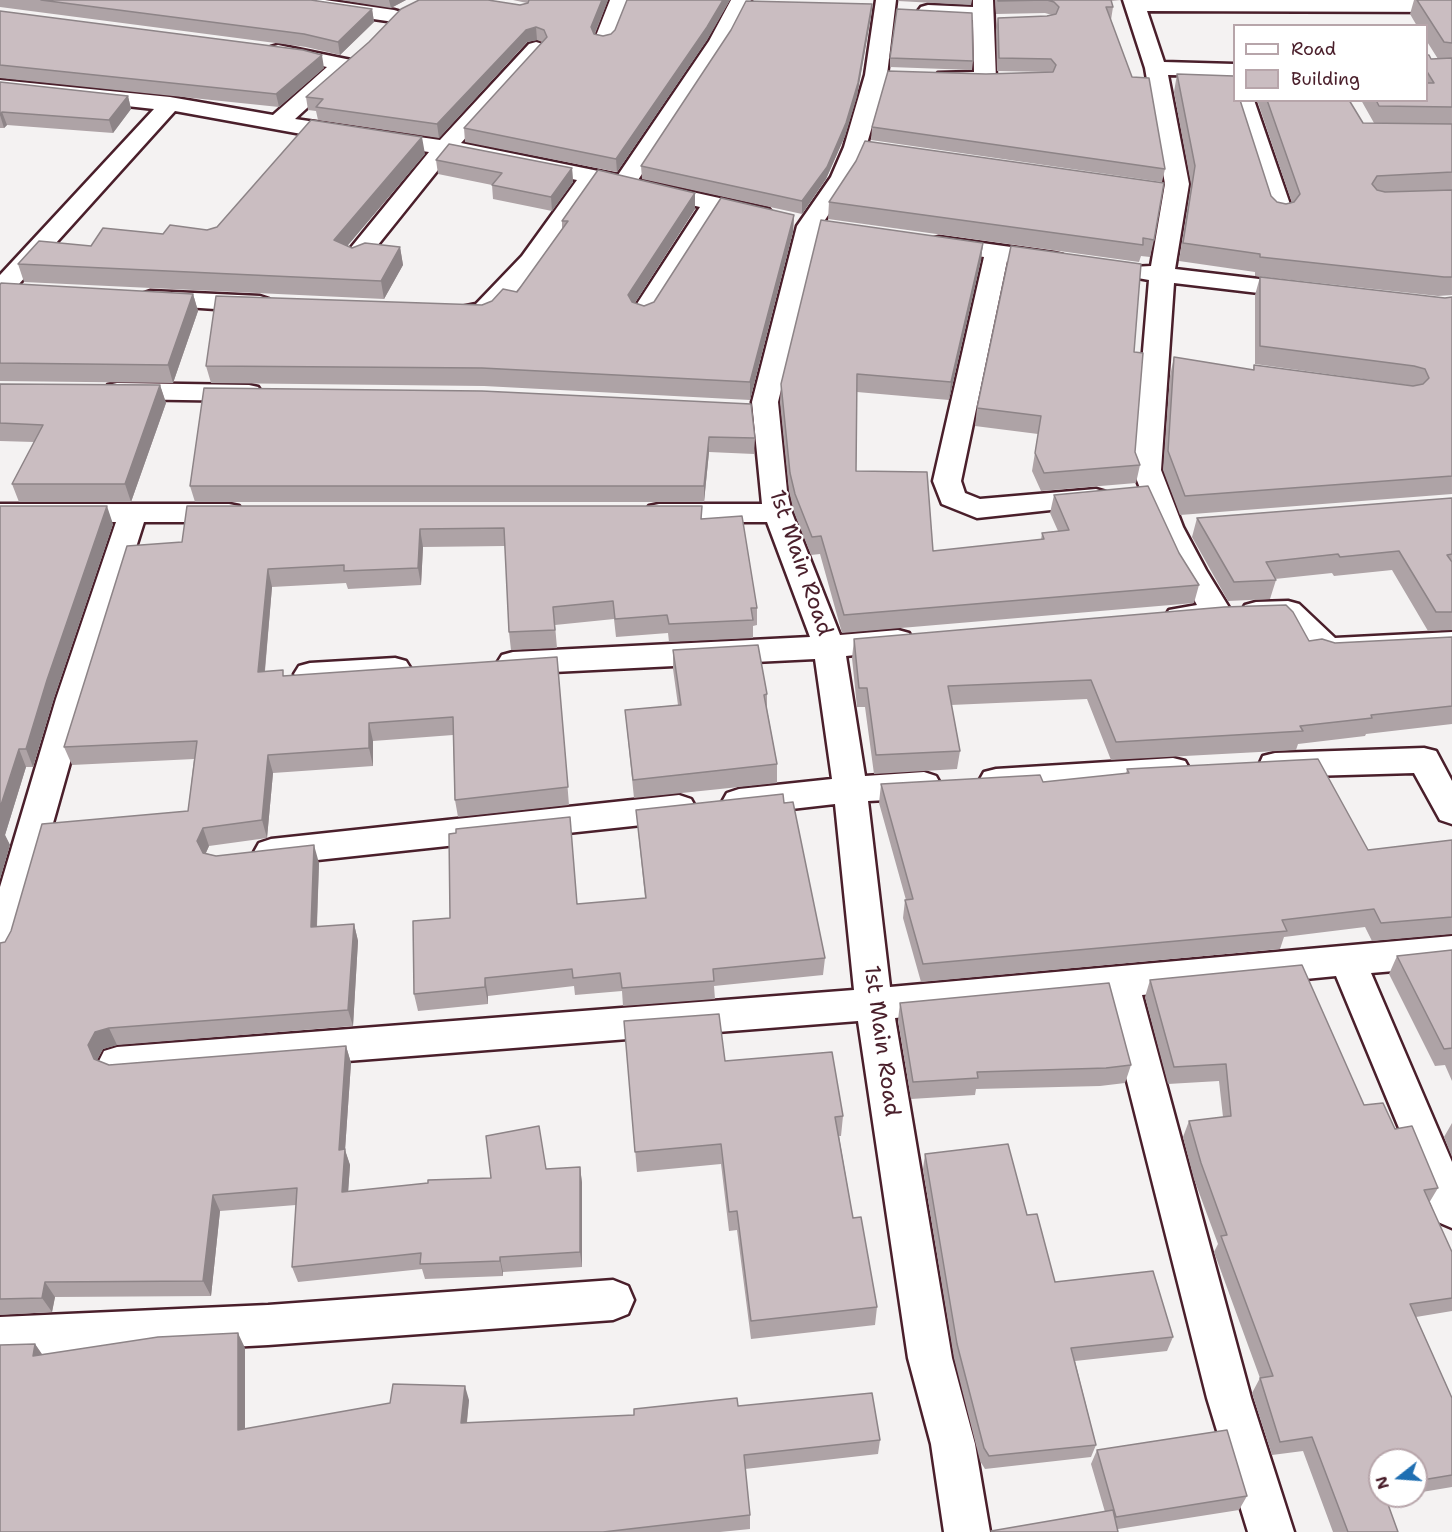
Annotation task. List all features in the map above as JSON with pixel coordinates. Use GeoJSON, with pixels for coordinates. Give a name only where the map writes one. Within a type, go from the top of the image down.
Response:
{"type":"FeatureCollection","features":[{"type":"Feature","properties":{"kind":"street"},"geometry":{"type":"LineString","coordinates":[[284,0],[404,12],[378,33]]}},
{"type":"Feature","properties":{"kind":"street"},"geometry":{"type":"LineString","coordinates":[[604,41],[620,0]]}},
{"type":"Feature","properties":{"kind":"street"},"geometry":{"type":"LineString","coordinates":[[624,184],[719,41],[741,2],[763,5]]}},
{"type":"Feature","properties":{"kind":"street"},"geometry":{"type":"LineString","coordinates":[[1218,614],[1191,570],[1181,526],[1157,492],[1147,470],[1167,363],[1162,275],[1177,184],[1156,68],[1134,2],[1452,6]]}},
{"type":"Feature","properties":{"kind":"street"},"geometry":{"type":"LineString","coordinates":[[864,8],[886,4],[988,15],[984,79]]}},
{"type":"Feature","properties":{"kind":"street","name":"1st Main Road"},"geometry":{"type":"LineString","coordinates":[[886,4],[887,75],[842,177],[803,224],[765,402],[755,410],[778,513],[829,647],[850,790],[874,1004],[930,1358],[953,1444],[967,1532]]}},
{"type":"Feature","properties":{"kind":"street"},"geometry":{"type":"LineString","coordinates":[[356,256],[445,147],[536,48]]}},
{"type":"Feature","properties":{"kind":"street"},"geometry":{"type":"LineString","coordinates":[[259,49],[306,55],[344,64]]}},
{"type":"Feature","properties":{"kind":"street"},"geometry":{"type":"LineString","coordinates":[[279,122],[362,49]]}},
{"type":"Feature","properties":{"kind":"street"},"geometry":{"type":"LineString","coordinates":[[1156,68],[1233,72]]}},
{"type":"Feature","properties":{"kind":"street"},"geometry":{"type":"LineString","coordinates":[[930,77],[1007,79]]}},
{"type":"Feature","properties":{"kind":"street"},"geometry":{"type":"LineString","coordinates":[[0,86],[170,104],[279,122],[299,136],[445,147],[592,176],[803,224]]}},
{"type":"Feature","properties":{"kind":"street"},"geometry":{"type":"LineString","coordinates":[[1244,102],[1281,213]]}},
{"type":"Feature","properties":{"kind":"street"},"geometry":{"type":"LineString","coordinates":[[0,290],[170,104]]}},
{"type":"Feature","properties":{"kind":"street"},"geometry":{"type":"LineString","coordinates":[[855,147],[878,150]]}},
{"type":"Feature","properties":{"kind":"street"},"geometry":{"type":"LineString","coordinates":[[447,311],[483,312],[531,261],[592,176]]}},
{"type":"Feature","properties":{"kind":"street"},"geometry":{"type":"LineString","coordinates":[[1153,189],[1176,193]]}},
{"type":"Feature","properties":{"kind":"street"},"geometry":{"type":"LineString","coordinates":[[644,313],[714,203]]}},
{"type":"Feature","properties":{"kind":"street"},"geometry":{"type":"LineString","coordinates":[[915,241],[1079,263]]}},
{"type":"Feature","properties":{"kind":"street"},"geometry":{"type":"LineString","coordinates":[[997,252],[946,481],[952,498],[977,509],[1157,492]]}},
{"type":"Feature","properties":{"kind":"street"},"geometry":{"type":"LineString","coordinates":[[1115,268],[1323,293]]}},
{"type":"Feature","properties":{"kind":"street"},"geometry":{"type":"LineString","coordinates":[[0,290],[35,292]]}},
{"type":"Feature","properties":{"kind":"street"},"geometry":{"type":"LineString","coordinates":[[129,297],[281,305]]}},
{"type":"Feature","properties":{"kind":"street"},"geometry":{"type":"LineString","coordinates":[[95,391],[270,393]]}},
{"type":"Feature","properties":{"kind":"street"},"geometry":{"type":"LineString","coordinates":[[0,513],[253,513]]}},
{"type":"Feature","properties":{"kind":"street"},"geometry":{"type":"LineString","coordinates":[[0,947],[8,890],[134,513]]}},
{"type":"Feature","properties":{"kind":"street"},"geometry":{"type":"LineString","coordinates":[[635,513],[778,513]]}},
{"type":"Feature","properties":{"kind":"street"},"geometry":{"type":"LineString","coordinates":[[1159,619],[1288,611],[1328,649],[1452,643]]}},
{"type":"Feature","properties":{"kind":"street"},"geometry":{"type":"LineString","coordinates":[[487,664],[829,647],[923,639]]}},
{"type":"Feature","properties":{"kind":"street"},"geometry":{"type":"LineString","coordinates":[[310,674],[428,668]]}},
{"type":"Feature","properties":{"kind":"street"},"geometry":{"type":"LineString","coordinates":[[1245,766],[1424,760],[1452,811]]}},
{"type":"Feature","properties":{"kind":"street"},"geometry":{"type":"LineString","coordinates":[[245,855],[850,790],[1197,769]]}},
{"type":"Feature","properties":{"kind":"street"},"geometry":{"type":"LineString","coordinates":[[117,1063],[874,1004],[1452,951]]}},
{"type":"Feature","properties":{"kind":"street"},"geometry":{"type":"LineString","coordinates":[[1348,961],[1452,1209]]}},
{"type":"Feature","properties":{"kind":"street"},"geometry":{"type":"LineString","coordinates":[[1120,980],[1229,1398],[1271,1532]]}},
{"type":"Feature","properties":{"kind":"street"},"geometry":{"type":"LineString","coordinates":[[0,1338],[268,1325],[613,1300]]}},
{"type":"Feature","properties":{"kind":"building"},"geometry":{"type":"Polygon","coordinates":[[[41,0],[311,0],[372,9],[338,42],[304,34],[41,0]]]}},
{"type":"Feature","properties":{"kind":"building"},"geometry":{"type":"Polygon","coordinates":[[[419,0],[488,0],[520,5],[528,3],[529,0],[602,0],[591,27],[594,34],[603,36],[615,30],[627,0],[723,0],[707,27],[616,159],[464,128],[547,37],[544,30],[536,27],[526,30],[437,124],[316,107],[323,99],[306,97],[369,42],[401,9],[419,0]]]}},
{"type":"Feature","properties":{"kind":"building"},"geometry":{"type":"Polygon","coordinates":[[[998,0],[1047,0],[998,1],[998,0]]]}},
{"type":"Feature","properties":{"kind":"building"},"geometry":{"type":"Polygon","coordinates":[[[1047,0],[1111,0],[1113,7],[1106,7],[1132,77],[1149,78],[1165,169],[872,127],[888,71],[986,74],[1053,72],[1056,65],[1051,59],[999,58],[998,18],[1056,14],[1059,7],[1047,0]]]}},
{"type":"Feature","properties":{"kind":"building"},"geometry":{"type":"Polygon","coordinates":[[[1417,0],[1452,0],[1452,43],[1444,42],[1417,0]]]}},
{"type":"Feature","properties":{"kind":"building"},"geometry":{"type":"Polygon","coordinates":[[[746,1],[872,4],[858,83],[846,123],[827,167],[802,201],[641,166],[731,30],[746,1]]]}},
{"type":"Feature","properties":{"kind":"building"},"geometry":{"type":"Polygon","coordinates":[[[897,9],[972,13],[973,61],[890,58],[897,9]]]}},
{"type":"Feature","properties":{"kind":"building"},"geometry":{"type":"Polygon","coordinates":[[[0,11],[303,50],[322,55],[276,94],[0,65],[0,11]]]}},
{"type":"Feature","properties":{"kind":"building"},"geometry":{"type":"Polygon","coordinates":[[[1428,55],[1431,59],[1452,58],[1452,107],[1379,106],[1377,102],[1428,102],[1428,83],[1434,83],[1428,73],[1428,55]]]}},
{"type":"Feature","properties":{"kind":"building"},"geometry":{"type":"Polygon","coordinates":[[[1177,74],[1233,76],[1233,102],[1241,102],[1271,196],[1277,202],[1286,204],[1294,202],[1300,194],[1268,102],[1350,102],[1363,123],[1452,124],[1452,172],[1377,176],[1372,184],[1377,190],[1385,192],[1452,190],[1452,277],[1260,257],[1260,254],[1183,243],[1195,166],[1177,74]]]}},
{"type":"Feature","properties":{"kind":"building"},"geometry":{"type":"Polygon","coordinates":[[[0,82],[128,96],[109,120],[2,112],[0,115],[0,82]]]}},
{"type":"Feature","properties":{"kind":"building"},"geometry":{"type":"Polygon","coordinates":[[[311,120],[422,137],[334,240],[352,248],[365,243],[400,247],[381,281],[18,264],[39,241],[91,246],[103,228],[163,234],[170,225],[207,230],[217,227],[311,120]]]}},
{"type":"Feature","properties":{"kind":"building"},"geometry":{"type":"Polygon","coordinates":[[[865,141],[1164,183],[1154,240],[1143,238],[1143,245],[829,202],[856,161],[865,141]]]}},
{"type":"Feature","properties":{"kind":"building"},"geometry":{"type":"Polygon","coordinates":[[[449,144],[572,168],[551,197],[492,185],[502,173],[436,160],[449,144]]]}},
{"type":"Feature","properties":{"kind":"building"},"geometry":{"type":"Polygon","coordinates":[[[598,170],[695,193],[628,295],[632,302],[644,306],[654,302],[721,198],[794,215],[750,382],[482,368],[206,366],[216,296],[482,305],[492,301],[503,289],[517,292],[568,221],[562,221],[598,170]]]}},
{"type":"Feature","properties":{"kind":"building"},"geometry":{"type":"Polygon","coordinates":[[[821,220],[983,243],[951,382],[857,374],[856,471],[927,472],[933,551],[1044,539],[1042,533],[1069,530],[1054,495],[1148,486],[1179,553],[1199,585],[844,615],[821,536],[812,537],[795,494],[790,473],[781,384],[821,220]]]}},
{"type":"Feature","properties":{"kind":"building"},"geometry":{"type":"Polygon","coordinates":[[[1011,246],[1141,264],[1134,352],[1143,353],[1135,452],[1140,465],[1044,473],[1035,453],[1041,416],[977,408],[1011,246]]]}},
{"type":"Feature","properties":{"kind":"building"},"geometry":{"type":"Polygon","coordinates":[[[1260,277],[1452,297],[1452,476],[1185,496],[1168,451],[1174,357],[1254,370],[1254,365],[1413,386],[1423,384],[1429,378],[1425,369],[1414,366],[1260,346],[1260,277]]]}},
{"type":"Feature","properties":{"kind":"building"},"geometry":{"type":"Polygon","coordinates":[[[1,283],[193,294],[168,365],[0,363],[1,283]]]}},
{"type":"Feature","properties":{"kind":"building"},"geometry":{"type":"Polygon","coordinates":[[[0,384],[160,385],[125,484],[12,484],[43,425],[0,423],[0,384]]]}},
{"type":"Feature","properties":{"kind":"building"},"geometry":{"type":"Polygon","coordinates":[[[204,388],[482,391],[751,404],[755,438],[709,437],[704,486],[190,486],[204,388]]]}},
{"type":"Feature","properties":{"kind":"building"},"geometry":{"type":"Polygon","coordinates":[[[1452,498],[1452,554],[1447,555],[1452,562],[1452,612],[1436,612],[1399,551],[1340,557],[1338,554],[1266,562],[1276,580],[1234,582],[1197,518],[1452,498]]]}},
{"type":"Feature","properties":{"kind":"building"},"geometry":{"type":"Polygon","coordinates":[[[0,506],[107,506],[47,680],[26,749],[19,749],[0,808],[0,506]]]}},
{"type":"Feature","properties":{"kind":"building"},"geometry":{"type":"Polygon","coordinates":[[[187,506],[702,506],[701,519],[742,516],[757,608],[751,608],[753,620],[669,624],[667,615],[615,619],[613,601],[553,607],[555,630],[509,632],[504,528],[420,529],[418,568],[344,571],[344,565],[268,569],[258,672],[283,670],[283,676],[557,657],[568,787],[455,800],[453,717],[369,723],[369,748],[268,755],[262,820],[203,828],[197,841],[203,853],[216,856],[314,845],[311,927],[354,924],[348,1010],[109,1028],[95,1032],[88,1045],[94,1059],[109,1065],[346,1046],[339,1150],[345,1149],[342,1192],[428,1183],[428,1180],[491,1178],[486,1136],[539,1126],[546,1169],[580,1167],[580,1252],[500,1257],[500,1261],[420,1264],[421,1253],[292,1267],[297,1188],[213,1195],[203,1281],[45,1282],[42,1298],[0,1299],[0,943],[5,942],[11,931],[42,824],[188,811],[197,741],[64,747],[127,546],[182,542],[187,506]]]}},
{"type":"Feature","properties":{"kind":"building"},"geometry":{"type":"Polygon","coordinates":[[[1286,605],[1293,612],[1309,641],[1322,639],[1335,643],[1452,637],[1452,706],[1300,726],[1303,731],[1116,742],[1091,680],[948,686],[960,751],[876,755],[867,688],[859,688],[854,639],[1224,607],[1286,605]]]}},
{"type":"Feature","properties":{"kind":"building"},"geometry":{"type":"Polygon","coordinates":[[[758,645],[767,694],[764,695],[777,764],[633,780],[625,710],[681,705],[673,650],[758,645]]]}},
{"type":"Feature","properties":{"kind":"building"},"geometry":{"type":"Polygon","coordinates":[[[1318,759],[1368,850],[1452,840],[1452,917],[1381,923],[1374,909],[1282,920],[1287,931],[923,964],[905,900],[913,899],[881,784],[1040,775],[1043,782],[1129,773],[1127,769],[1318,759]]]}},
{"type":"Feature","properties":{"kind":"building"},"geometry":{"type":"Polygon","coordinates":[[[783,794],[784,803],[793,802],[825,958],[713,969],[714,981],[622,988],[620,973],[573,978],[572,969],[485,978],[485,987],[414,994],[413,921],[450,918],[449,834],[456,833],[456,829],[570,817],[577,904],[646,898],[636,810],[783,794]]]}},
{"type":"Feature","properties":{"kind":"building"},"geometry":{"type":"Polygon","coordinates":[[[1452,950],[1452,1048],[1444,1049],[1397,956],[1452,950]]]}},
{"type":"Feature","properties":{"kind":"building"},"geometry":{"type":"Polygon","coordinates":[[[1302,965],[1364,1105],[1383,1103],[1395,1129],[1412,1126],[1438,1188],[1424,1190],[1452,1252],[1452,1298],[1410,1304],[1452,1398],[1452,1475],[1428,1479],[1428,1448],[1368,1448],[1368,1508],[1389,1508],[1398,1532],[1348,1532],[1312,1437],[1280,1442],[1260,1378],[1273,1376],[1221,1236],[1227,1235],[1201,1163],[1189,1121],[1231,1116],[1226,1064],[1174,1067],[1150,980],[1302,965]]]}},
{"type":"Feature","properties":{"kind":"building"},"geometry":{"type":"Polygon","coordinates":[[[1109,983],[1131,1065],[1106,1068],[977,1072],[978,1078],[913,1082],[900,1003],[1109,983]]]}},
{"type":"Feature","properties":{"kind":"building"},"geometry":{"type":"Polygon","coordinates":[[[719,1014],[725,1061],[832,1052],[843,1116],[835,1117],[853,1218],[861,1217],[877,1307],[751,1321],[737,1211],[729,1212],[721,1144],[635,1152],[624,1021],[719,1014]]]}},
{"type":"Feature","properties":{"kind":"building"},"geometry":{"type":"Polygon","coordinates":[[[1008,1144],[1027,1215],[1037,1214],[1055,1282],[1153,1271],[1173,1337],[1071,1348],[1096,1445],[989,1456],[984,1448],[957,1344],[925,1154],[1008,1144]]]}},
{"type":"Feature","properties":{"kind":"building"},"geometry":{"type":"Polygon","coordinates":[[[238,1333],[238,1430],[390,1403],[393,1384],[465,1386],[461,1423],[634,1415],[634,1409],[737,1398],[738,1406],[872,1393],[880,1440],[744,1455],[750,1515],[603,1532],[0,1532],[0,1345],[35,1344],[33,1356],[158,1337],[238,1333]]]}},
{"type":"Feature","properties":{"kind":"building"},"geometry":{"type":"Polygon","coordinates":[[[1227,1430],[1247,1496],[1116,1517],[1097,1450],[1227,1430]]]}},
{"type":"Feature","properties":{"kind":"building"},"geometry":{"type":"Polygon","coordinates":[[[1113,1510],[1118,1532],[991,1531],[1113,1510]]]}}]}
